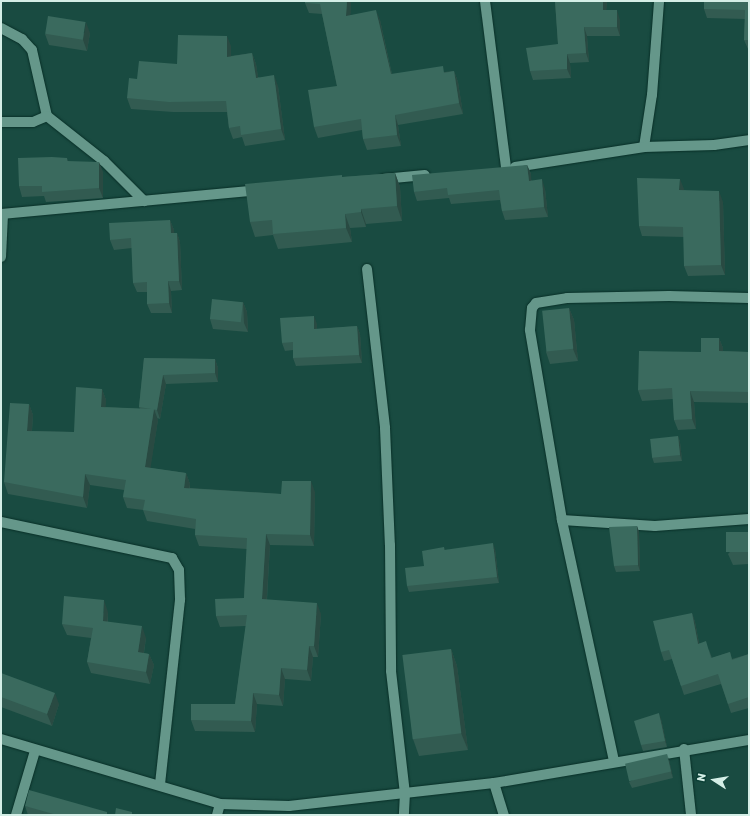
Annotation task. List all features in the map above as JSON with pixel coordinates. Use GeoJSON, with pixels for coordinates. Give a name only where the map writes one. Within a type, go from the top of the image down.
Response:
{"type":"FeatureCollection","features":[{"type":"Feature","properties":{"kind":"street"},"geometry":{"type":"LineString","coordinates":[[485,1],[502,169],[644,147],[714,145],[749,140]]}},
{"type":"Feature","properties":{"kind":"street"},"geometry":{"type":"LineString","coordinates":[[644,147],[652,95],[659,1]]}},
{"type":"Feature","properties":{"kind":"street"},"geometry":{"type":"LineString","coordinates":[[1,28],[22,39],[32,50],[47,116],[104,160],[144,201]]}},
{"type":"Feature","properties":{"kind":"street"},"geometry":{"type":"LineString","coordinates":[[1,122],[33,122],[47,116]]}},
{"type":"Feature","properties":{"kind":"street"},"geometry":{"type":"LineString","coordinates":[[372,180],[435,174]]}},
{"type":"Feature","properties":{"kind":"street"},"geometry":{"type":"LineString","coordinates":[[1,257],[2,214],[270,189]]}},
{"type":"Feature","properties":{"kind":"street"},"geometry":{"type":"LineString","coordinates":[[367,268],[385,428],[390,545],[391,671],[405,792],[404,815]]}},
{"type":"Feature","properties":{"kind":"street"},"geometry":{"type":"LineString","coordinates":[[614,762],[562,520],[530,330],[532,308],[536,303],[567,298],[669,296],[749,298]]}},
{"type":"Feature","properties":{"kind":"street"},"geometry":{"type":"LineString","coordinates":[[562,520],[655,526],[749,519]]}},
{"type":"Feature","properties":{"kind":"street"},"geometry":{"type":"LineString","coordinates":[[1,522],[172,558],[179,570],[180,600],[160,784]]}},
{"type":"Feature","properties":{"kind":"street"},"geometry":{"type":"LineString","coordinates":[[1,739],[35,751],[160,784],[220,804],[289,806],[494,783],[684,749],[749,740]]}},
{"type":"Feature","properties":{"kind":"street"},"geometry":{"type":"LineString","coordinates":[[684,749],[691,815]]}},
{"type":"Feature","properties":{"kind":"street"},"geometry":{"type":"LineString","coordinates":[[16,815],[35,751]]}},
{"type":"Feature","properties":{"kind":"street"},"geometry":{"type":"LineString","coordinates":[[494,783],[504,815]]}},
{"type":"Feature","properties":{"kind":"street"},"geometry":{"type":"LineString","coordinates":[[217,815],[220,804]]}},
{"type":"Feature","properties":{"kind":"building"},"geometry":{"type":"Polygon","coordinates":[[[305,1],[347,1],[346,16],[376,10],[391,74],[443,66],[444,73],[454,71],[459,103],[395,115],[397,135],[363,139],[361,119],[314,127],[308,90],[337,86],[320,4],[305,3],[305,1]]]}},
{"type":"Feature","properties":{"kind":"building"},"geometry":{"type":"Polygon","coordinates":[[[555,1],[603,1],[603,10],[617,10],[617,27],[584,27],[586,53],[567,54],[567,69],[530,71],[526,48],[558,44],[555,1]]]}},
{"type":"Feature","properties":{"kind":"building"},"geometry":{"type":"Polygon","coordinates":[[[704,1],[749,1],[749,40],[744,40],[745,10],[704,9],[704,1]]]}},
{"type":"Feature","properties":{"kind":"building"},"geometry":{"type":"Polygon","coordinates":[[[48,16],[86,22],[83,40],[45,34],[48,16]]]}},
{"type":"Feature","properties":{"kind":"building"},"geometry":{"type":"Polygon","coordinates":[[[178,35],[227,36],[227,57],[252,53],[256,78],[274,75],[281,129],[241,135],[240,126],[229,128],[226,101],[169,102],[127,98],[129,78],[137,79],[139,61],[177,64],[178,35]]]}},
{"type":"Feature","properties":{"kind":"building"},"geometry":{"type":"Polygon","coordinates":[[[18,158],[67,158],[67,161],[99,162],[99,188],[42,192],[42,186],[19,186],[18,158]]]}},
{"type":"Feature","properties":{"kind":"building"},"geometry":{"type":"Polygon","coordinates":[[[527,165],[529,181],[542,179],[544,207],[502,211],[499,190],[448,195],[447,188],[414,192],[412,175],[527,165]]]}},
{"type":"Feature","properties":{"kind":"building"},"geometry":{"type":"Polygon","coordinates":[[[395,173],[397,206],[361,209],[361,212],[345,214],[346,228],[273,234],[272,220],[250,222],[245,184],[342,175],[342,177],[395,173]]]}},
{"type":"Feature","properties":{"kind":"building"},"geometry":{"type":"Polygon","coordinates":[[[637,178],[680,179],[679,190],[719,191],[721,265],[684,266],[683,227],[639,226],[637,178]]]}},
{"type":"Feature","properties":{"kind":"building"},"geometry":{"type":"Polygon","coordinates":[[[170,220],[171,233],[177,233],[179,281],[168,281],[169,303],[147,304],[147,282],[133,283],[131,238],[110,240],[109,223],[170,220]]]}},
{"type":"Feature","properties":{"kind":"building"},"geometry":{"type":"Polygon","coordinates":[[[212,299],[243,302],[241,322],[210,319],[212,299]]]}},
{"type":"Feature","properties":{"kind":"building"},"geometry":{"type":"Polygon","coordinates":[[[569,308],[573,349],[546,352],[542,311],[569,308]]]}},
{"type":"Feature","properties":{"kind":"building"},"geometry":{"type":"Polygon","coordinates":[[[314,316],[314,329],[357,326],[359,355],[293,358],[293,342],[282,343],[280,318],[314,316]]]}},
{"type":"Feature","properties":{"kind":"building"},"geometry":{"type":"Polygon","coordinates":[[[701,338],[719,338],[719,351],[749,352],[749,392],[690,391],[692,419],[674,420],[672,388],[638,390],[639,351],[701,352],[701,338]]]}},
{"type":"Feature","properties":{"kind":"building"},"geometry":{"type":"Polygon","coordinates":[[[144,358],[215,359],[215,373],[163,375],[157,410],[139,407],[144,358]]]}},
{"type":"Feature","properties":{"kind":"building"},"geometry":{"type":"Polygon","coordinates":[[[76,387],[102,389],[101,407],[154,409],[145,467],[186,473],[184,488],[281,494],[282,481],[311,481],[310,535],[266,534],[262,599],[317,603],[314,646],[309,646],[307,670],[281,668],[279,695],[253,693],[251,721],[191,720],[191,704],[235,704],[247,615],[216,616],[215,599],[244,598],[247,538],[195,535],[196,519],[143,510],[145,500],[123,497],[126,480],[85,474],[83,497],[4,482],[10,403],[29,404],[27,431],[74,432],[76,387]]]}},
{"type":"Feature","properties":{"kind":"building"},"geometry":{"type":"Polygon","coordinates":[[[678,436],[680,455],[652,458],[650,439],[678,436]]]}},
{"type":"Feature","properties":{"kind":"building"},"geometry":{"type":"Polygon","coordinates":[[[637,526],[638,565],[614,566],[609,527],[637,526]]]}},
{"type":"Feature","properties":{"kind":"building"},"geometry":{"type":"Polygon","coordinates":[[[726,532],[749,532],[749,552],[726,552],[726,532]]]}},
{"type":"Feature","properties":{"kind":"building"},"geometry":{"type":"Polygon","coordinates":[[[493,543],[497,577],[407,586],[405,568],[424,566],[422,551],[444,547],[444,550],[493,543]]]}},
{"type":"Feature","properties":{"kind":"building"},"geometry":{"type":"Polygon","coordinates":[[[64,596],[104,600],[103,621],[142,626],[138,652],[149,654],[146,672],[87,662],[93,628],[62,624],[64,596]]]}},
{"type":"Feature","properties":{"kind":"building"},"geometry":{"type":"Polygon","coordinates":[[[692,613],[698,644],[706,641],[711,658],[730,652],[732,660],[749,654],[749,697],[728,704],[718,674],[681,686],[669,650],[661,652],[653,621],[692,613]]]}},
{"type":"Feature","properties":{"kind":"building"},"geometry":{"type":"Polygon","coordinates":[[[451,649],[461,733],[413,739],[402,655],[451,649]]]}},
{"type":"Feature","properties":{"kind":"building"},"geometry":{"type":"Polygon","coordinates":[[[1,673],[55,693],[47,714],[1,697],[1,673]]]}},
{"type":"Feature","properties":{"kind":"building"},"geometry":{"type":"Polygon","coordinates":[[[659,713],[665,741],[641,745],[634,721],[659,713]]]}},
{"type":"Feature","properties":{"kind":"building"},"geometry":{"type":"Polygon","coordinates":[[[667,754],[671,772],[629,781],[625,764],[667,754]]]}},
{"type":"Feature","properties":{"kind":"building"},"geometry":{"type":"Polygon","coordinates":[[[29,790],[107,812],[107,815],[57,815],[25,806],[29,790]]]}},
{"type":"Feature","properties":{"kind":"building"},"geometry":{"type":"Polygon","coordinates":[[[116,808],[132,812],[132,815],[115,815],[116,808]]]}}]}
